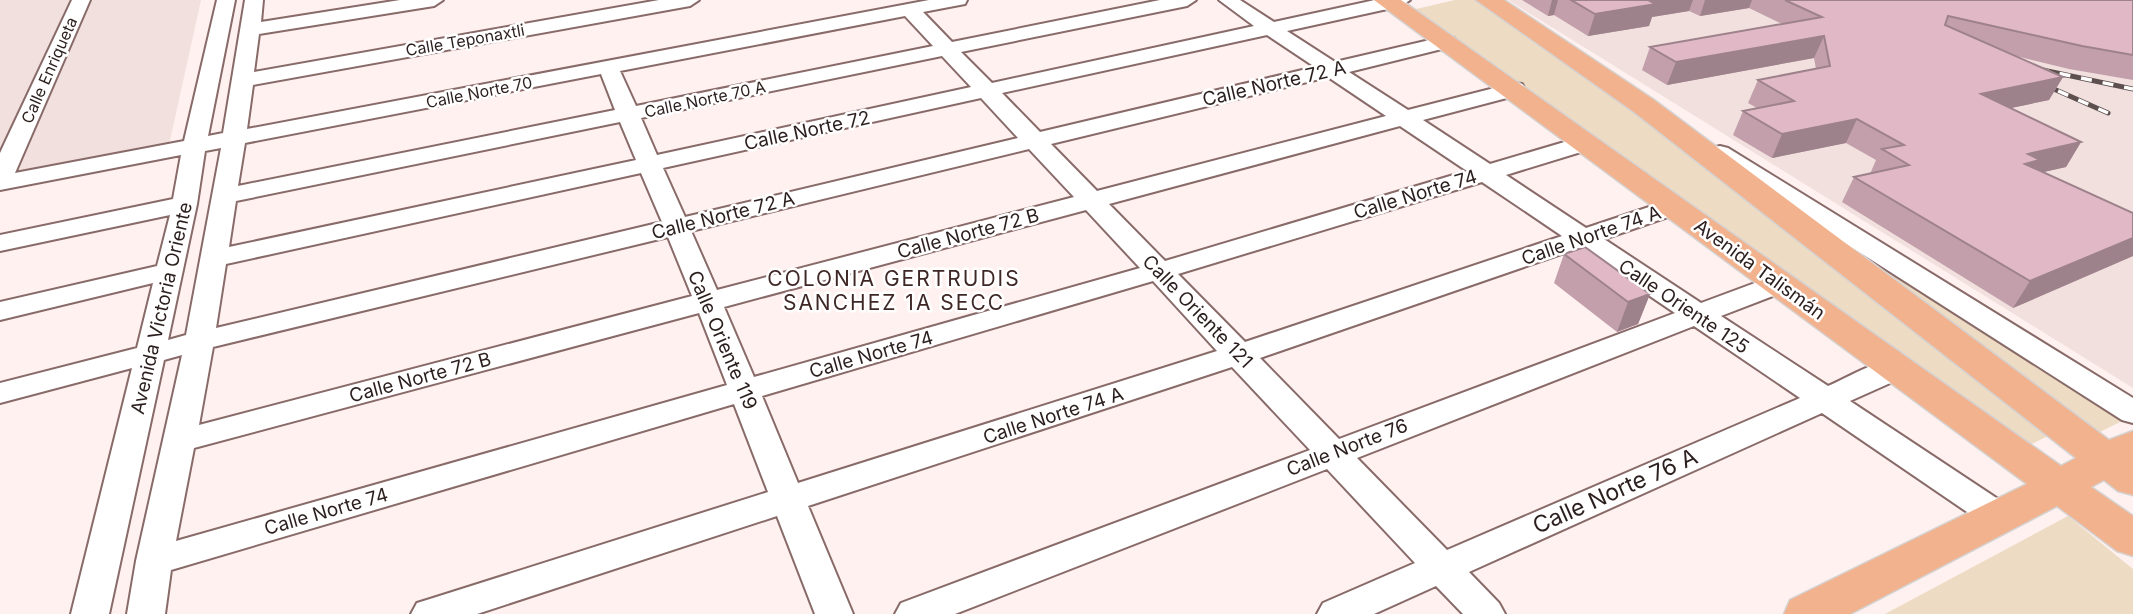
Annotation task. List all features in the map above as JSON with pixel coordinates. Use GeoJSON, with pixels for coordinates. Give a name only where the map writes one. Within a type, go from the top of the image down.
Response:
{"type":"FeatureCollection","features":[{"type":"Feature","properties":{"kind":"main road"},"geometry":{"type":"LineString","coordinates":[[1488,0],[1644,106],[2124,462]]}},
{"type":"Feature","properties":{"kind":"main road","name":"Avenida Talismán"},"geometry":{"type":"LineString","coordinates":[[1392,1],[1895,369],[2133,539]]}},
{"type":"Feature","properties":{"kind":"main road"},"geometry":{"type":"LineString","coordinates":[[1807,614],[2001,518],[2059,486],[2124,462]]}},
{"type":"Feature","properties":{"kind":"street","name":"Calle Enriqueta"},"geometry":{"type":"LineString","coordinates":[[0,181],[81,0]]}},
{"type":"Feature","properties":{"kind":"street","name":"Avenida Victoria Oriente"},"geometry":{"type":"LineString","coordinates":[[90,614],[185,204],[194,147],[226,0]]}},
{"type":"Feature","properties":{"kind":"street","name":"Avenida Victoria Oriente"},"geometry":{"type":"LineString","coordinates":[[146,614],[154,561],[199,341],[234,139],[254,0]]}},
{"type":"Feature","properties":{"kind":"street"},"geometry":{"type":"LineString","coordinates":[[250,30],[433,0]]}},
{"type":"Feature","properties":{"kind":"street","name":"Calle Teponaxtli"},"geometry":{"type":"LineString","coordinates":[[241,81],[690,0]]}},
{"type":"Feature","properties":{"kind":"street"},"geometry":{"type":"LineString","coordinates":[[860,0],[875,16]]}},
{"type":"Feature","properties":{"kind":"street","name":"Calle Norte 70"},"geometry":{"type":"LineString","coordinates":[[0,181],[194,147],[958,0]]}},
{"type":"Feature","properties":{"kind":"street","name":"Calle Norte 70 A"},"geometry":{"type":"LineString","coordinates":[[222,197],[1187,0]]}},
{"type":"Feature","properties":{"kind":"street","name":"Calle Oriente 125"},"geometry":{"type":"LineString","coordinates":[[1228,0],[2001,518]]}},
{"type":"Feature","properties":{"kind":"street","name":"Calle Norte 72"},"geometry":{"type":"LineString","coordinates":[[212,259],[1392,1]]}},
{"type":"Feature","properties":{"kind":"street","name":"Calle Oriente 121"},"geometry":{"type":"LineString","coordinates":[[909,9],[1486,614]]}},
{"type":"Feature","properties":{"kind":"street","name":"Calle Norte 72 A"},"geometry":{"type":"LineString","coordinates":[[0,393],[199,341],[1447,42]]}},
{"type":"Feature","properties":{"kind":"street","name":"Calle Oriente 119"},"geometry":{"type":"LineString","coordinates":[[608,67],[708,301],[834,614]]}},
{"type":"Feature","properties":{"kind":"street","name":"Calle Norte 72 B"},"geometry":{"type":"LineString","coordinates":[[179,441],[1514,89]]}},
{"type":"Feature","properties":{"kind":"street"},"geometry":{"type":"LineString","coordinates":[[1644,106],[2133,412]]}},
{"type":"Feature","properties":{"kind":"street","name":"Calle Norte 74"},"geometry":{"type":"LineString","coordinates":[[154,561],[1159,271],[1586,143]]}},
{"type":"Feature","properties":{"kind":"street"},"geometry":{"type":"LineString","coordinates":[[0,243],[185,204]]}},
{"type":"Feature","properties":{"kind":"street","name":"Calle Norte 74 A"},"geometry":{"type":"LineString","coordinates":[[430,614],[1240,354],[1673,207]]}},
{"type":"Feature","properties":{"kind":"street"},"geometry":{"type":"LineString","coordinates":[[0,311],[169,271]]}},
{"type":"Feature","properties":{"kind":"street","name":"Calle Norte 76"},"geometry":{"type":"LineString","coordinates":[[914,614],[1781,283]]}},
{"type":"Feature","properties":{"kind":"street","name":"Calle Norte 76 A"},"geometry":{"type":"LineString","coordinates":[[1336,614],[1895,369]]}},
{"type":"Feature","properties":{"kind":"shaded area"},"geometry":{"type":"Polygon","coordinates":[[[0,0],[201,0],[169,145],[0,176],[0,0]]]}},
{"type":"Feature","properties":{"kind":"shaded area"},"geometry":{"type":"Polygon","coordinates":[[[1455,0],[1475,0],[1612,93],[2048,436],[2021,449],[1414,13],[1416,9],[1455,0]]]}},
{"type":"Feature","properties":{"kind":"shaded area"},"geometry":{"type":"Polygon","coordinates":[[[1508,0],[2133,0],[2133,388],[1508,0]]]}},
{"type":"Feature","properties":{"kind":"shaded area"},"geometry":{"type":"Polygon","coordinates":[[[1828,231],[2130,417],[2098,433],[1828,231]]]}},
{"type":"Feature","properties":{"kind":"shaded area"},"geometry":{"type":"Polygon","coordinates":[[[2068,516],[2133,569],[2133,614],[1885,614],[2068,516]]]}},
{"type":"Feature","properties":{"kind":"building"},"geometry":{"type":"Polygon","coordinates":[[[1571,0],[1648,0],[1656,4],[1595,14],[1571,0]]]}},
{"type":"Feature","properties":{"kind":"building"},"geometry":{"type":"Polygon","coordinates":[[[1785,0],[2133,0],[2133,55],[1948,16],[1945,25],[2063,77],[1981,94],[2081,142],[2028,154],[2040,160],[2025,164],[2133,213],[2133,238],[2030,281],[1854,177],[1909,165],[1882,149],[1904,145],[1857,119],[1782,134],[1743,111],[1794,101],[1758,80],[1830,66],[1824,36],[1676,62],[1650,47],[1822,17],[1785,0]]]}},
{"type":"Feature","properties":{"kind":"building"},"geometry":{"type":"Polygon","coordinates":[[[1585,247],[1650,294],[1628,302],[1564,254],[1585,247]]]}},
{"type":"Feature","properties":{"kind":"railway"},"geometry":{"type":"LineString","coordinates":[[2038,69],[2133,89]]}},
{"type":"Feature","properties":{"kind":"railway"},"geometry":{"type":"LineString","coordinates":[[2038,82],[2108,113]]}},
{"type":"Feature","properties":{"kind":"district","name":"COLONIA GERTRUDIS SANCHEZ 1A SECC"},"geometry":{"type":"Point","coordinates":[894,291]}}]}
